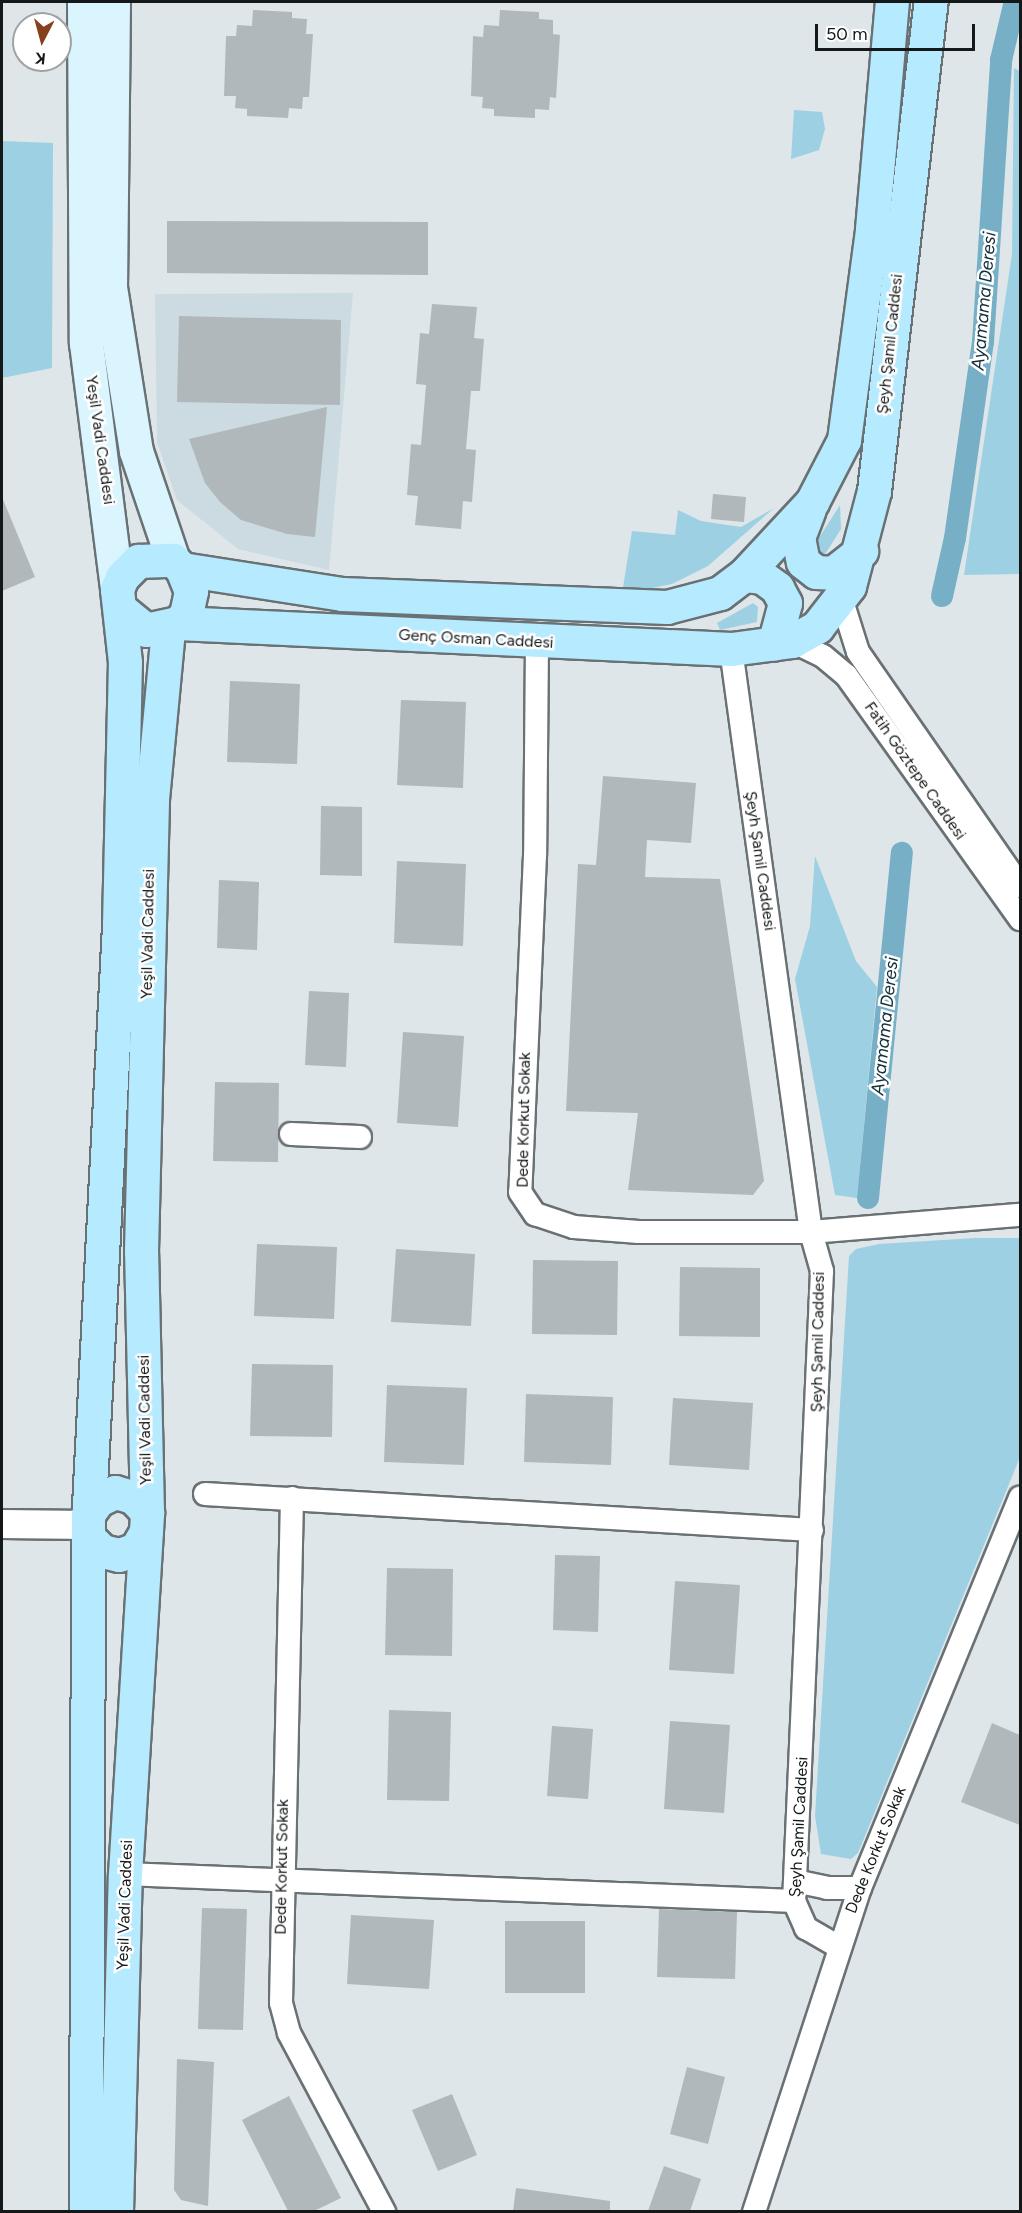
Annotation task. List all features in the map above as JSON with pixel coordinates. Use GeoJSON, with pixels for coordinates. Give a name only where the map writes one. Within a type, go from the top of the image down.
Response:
{"type":"FeatureCollection","features":[{"type":"Feature","properties":{"kind":"main road","name":"Yeşil Vadi Caddesi"},"geometry":{"type":"LineString","coordinates":[[84,2],[86,343],[125,662],[119,925],[88,1525],[86,2211]]}},
{"type":"Feature","properties":{"kind":"main road","name":"Yeşil Vadi Caddesi"},"geometry":{"type":"LineString","coordinates":[[113,2],[110,287],[136,451],[177,565]]}},
{"type":"Feature","properties":{"kind":"main road","name":"Şeyh Şamil Caddesi"},"geometry":{"type":"LineString","coordinates":[[744,575],[812,502],[844,440],[872,229],[892,2]]}},
{"type":"Feature","properties":{"kind":"main road","name":"Şeyh Şamil Caddesi"},"geometry":{"type":"LineString","coordinates":[[783,643],[817,627],[842,601],[861,551],[874,492],[931,2]]}},
{"type":"Feature","properties":{"kind":"main road"},"geometry":{"type":"LineString","coordinates":[[812,502],[798,537],[803,562],[816,572],[833,573],[861,551]]}},
{"type":"Feature","properties":{"kind":"main road"},"geometry":{"type":"LineString","coordinates":[[177,565],[190,603],[173,626],[136,626],[119,599],[138,561],[177,565],[342,594],[667,607],[720,592],[744,575],[762,577],[777,588],[785,603],[783,643]]}},
{"type":"Feature","properties":{"kind":"main road","name":"Yeşil Vadi Caddesi"},"geometry":{"type":"LineString","coordinates":[[121,2203],[125,1874],[146,1522],[141,1251],[151,811],[173,626]]}},
{"type":"Feature","properties":{"kind":"main road","name":"Genç Osman Caddesi"},"geometry":{"type":"LineString","coordinates":[[173,626],[731,650],[783,643]]}},
{"type":"Feature","properties":{"kind":"main road"},"geometry":{"type":"LineString","coordinates":[[115,1492],[133,1497],[146,1522],[135,1549],[119,1555],[102,1551],[88,1525],[98,1500],[115,1492]]}},
{"type":"Feature","properties":{"kind":"street","name":"Fatih Göztepe Caddesi"},"geometry":{"type":"LineString","coordinates":[[842,601],[858,652],[1020,886]]}},
{"type":"Feature","properties":{"kind":"street","name":"Dede Korkut Sokak"},"geometry":{"type":"LineString","coordinates":[[537,642],[535,855],[520,1192],[535,1214],[574,1227],[639,1232],[811,1232],[1020,1215]]}},
{"type":"Feature","properties":{"kind":"street","name":"Fatih Göztepe Caddesi"},"geometry":{"type":"LineString","coordinates":[[783,643],[823,656],[846,675],[1020,920]]}},
{"type":"Feature","properties":{"kind":"street","name":"Şeyh Şamil Caddesi"},"geometry":{"type":"LineString","coordinates":[[731,650],[811,1232],[822,1271],[794,1891],[806,1928],[839,1947]]}},
{"type":"Feature","properties":{"kind":"street"},"geometry":{"type":"LineString","coordinates":[[291,1134],[360,1137]]}},
{"type":"Feature","properties":{"kind":"street"},"geometry":{"type":"LineString","coordinates":[[205,1494],[812,1530]]}},
{"type":"Feature","properties":{"kind":"street","name":"Dede Korkut Sokak"},"geometry":{"type":"LineString","coordinates":[[754,2211],[860,1888],[1013,1538],[1020,1497]]}},
{"type":"Feature","properties":{"kind":"street","name":"Dede Korkut Sokak"},"geometry":{"type":"LineString","coordinates":[[292,1498],[280,1878],[281,2003],[289,2033],[384,2211]]}},
{"type":"Feature","properties":{"kind":"street"},"geometry":{"type":"LineString","coordinates":[[2,1524],[88,1525]]}},
{"type":"Feature","properties":{"kind":"street"},"geometry":{"type":"LineString","coordinates":[[125,1874],[794,1891],[860,1888]]}},
{"type":"Feature","properties":{"kind":"shaded area"},"geometry":{"type":"Polygon","coordinates":[[[1014,68],[1020,71],[1020,574],[964,575],[1012,254],[1014,68]]]}},
{"type":"Feature","properties":{"kind":"shaded area"},"geometry":{"type":"Polygon","coordinates":[[[794,110],[822,112],[825,129],[819,150],[791,159],[794,110]]]}},
{"type":"Feature","properties":{"kind":"shaded area"},"geometry":{"type":"Polygon","coordinates":[[[2,141],[53,143],[52,368],[2,378],[2,141]]]}},
{"type":"Feature","properties":{"kind":"shaded area"},"geometry":{"type":"Polygon","coordinates":[[[353,293],[329,570],[238,549],[177,500],[157,442],[155,294],[353,293]]]}},
{"type":"Feature","properties":{"kind":"shaded area"},"geometry":{"type":"Polygon","coordinates":[[[840,505],[841,529],[824,556],[817,549],[817,541],[840,505]]]}},
{"type":"Feature","properties":{"kind":"shaded area"},"geometry":{"type":"Polygon","coordinates":[[[774,508],[708,566],[672,584],[622,594],[632,531],[675,535],[678,510],[701,521],[741,527],[774,508]]]}},
{"type":"Feature","properties":{"kind":"shaded area"},"geometry":{"type":"Polygon","coordinates":[[[753,603],[758,607],[757,622],[720,630],[717,623],[753,603]]]}},
{"type":"Feature","properties":{"kind":"shaded area"},"geometry":{"type":"Polygon","coordinates":[[[815,856],[856,961],[877,987],[857,1198],[835,1195],[795,979],[810,926],[815,856]]]}},
{"type":"Feature","properties":{"kind":"shaded area"},"geometry":{"type":"Polygon","coordinates":[[[975,1238],[1020,1238],[1020,1457],[858,1853],[851,1859],[821,1854],[815,1816],[849,1256],[856,1249],[879,1244],[975,1238]]]}},
{"type":"Feature","properties":{"kind":"building"},"geometry":{"type":"Polygon","coordinates":[[[253,10],[292,12],[292,18],[307,19],[306,34],[313,34],[309,97],[303,97],[302,109],[289,108],[288,118],[247,116],[247,109],[235,108],[236,96],[224,96],[226,36],[236,36],[237,25],[252,26],[253,10]]]}},
{"type":"Feature","properties":{"kind":"building"},"geometry":{"type":"Polygon","coordinates":[[[500,10],[539,12],[539,19],[553,20],[553,34],[560,35],[556,98],[550,97],[549,110],[535,109],[535,118],[494,116],[494,109],[482,108],[483,97],[471,96],[473,36],[483,37],[484,25],[499,26],[500,10]]]}},
{"type":"Feature","properties":{"kind":"building"},"geometry":{"type":"Polygon","coordinates":[[[167,221],[428,222],[428,275],[167,273],[167,221]]]}},
{"type":"Feature","properties":{"kind":"building"},"geometry":{"type":"Polygon","coordinates":[[[432,304],[477,307],[474,338],[484,339],[480,391],[471,391],[466,449],[476,450],[472,502],[463,501],[461,529],[415,525],[418,496],[407,495],[411,444],[421,445],[426,385],[416,384],[420,333],[429,334],[432,304]]]}},
{"type":"Feature","properties":{"kind":"building"},"geometry":{"type":"Polygon","coordinates":[[[179,316],[341,320],[340,405],[177,402],[179,316]]]}},
{"type":"Feature","properties":{"kind":"building"},"geometry":{"type":"Polygon","coordinates":[[[327,407],[315,537],[287,534],[241,520],[220,502],[205,483],[189,439],[327,407]]]}},
{"type":"Feature","properties":{"kind":"building"},"geometry":{"type":"Polygon","coordinates":[[[713,494],[746,497],[744,522],[711,519],[713,494]]]}},
{"type":"Feature","properties":{"kind":"building"},"geometry":{"type":"Polygon","coordinates":[[[2,497],[35,577],[2,591],[2,497]]]}},
{"type":"Feature","properties":{"kind":"building"},"geometry":{"type":"Polygon","coordinates":[[[230,681],[300,684],[297,764],[227,762],[230,681]]]}},
{"type":"Feature","properties":{"kind":"building"},"geometry":{"type":"Polygon","coordinates":[[[401,700],[466,702],[463,788],[397,785],[401,700]]]}},
{"type":"Feature","properties":{"kind":"building"},"geometry":{"type":"Polygon","coordinates":[[[603,776],[696,783],[691,843],[647,840],[645,877],[720,879],[764,1181],[753,1195],[628,1190],[638,1113],[566,1111],[578,864],[596,865],[603,776]]]}},
{"type":"Feature","properties":{"kind":"building"},"geometry":{"type":"Polygon","coordinates":[[[321,806],[362,807],[362,876],[320,875],[321,806]]]}},
{"type":"Feature","properties":{"kind":"building"},"geometry":{"type":"Polygon","coordinates":[[[397,861],[466,864],[463,946],[394,943],[397,861]]]}},
{"type":"Feature","properties":{"kind":"building"},"geometry":{"type":"Polygon","coordinates":[[[219,880],[259,882],[257,950],[217,948],[219,880]]]}},
{"type":"Feature","properties":{"kind":"building"},"geometry":{"type":"Polygon","coordinates":[[[309,991],[349,993],[346,1067],[305,1065],[309,991]]]}},
{"type":"Feature","properties":{"kind":"building"},"geometry":{"type":"Polygon","coordinates":[[[403,1032],[464,1036],[458,1127],[397,1123],[403,1032]]]}},
{"type":"Feature","properties":{"kind":"building"},"geometry":{"type":"Polygon","coordinates":[[[215,1082],[279,1083],[278,1162],[213,1161],[215,1082]]]}},
{"type":"Feature","properties":{"kind":"building"},"geometry":{"type":"Polygon","coordinates":[[[257,1244],[337,1247],[334,1319],[254,1316],[257,1244]]]}},
{"type":"Feature","properties":{"kind":"building"},"geometry":{"type":"Polygon","coordinates":[[[396,1249],[475,1254],[471,1326],[391,1322],[396,1249]]]}},
{"type":"Feature","properties":{"kind":"building"},"geometry":{"type":"Polygon","coordinates":[[[533,1260],[618,1261],[617,1335],[532,1334],[533,1260]]]}},
{"type":"Feature","properties":{"kind":"building"},"geometry":{"type":"Polygon","coordinates":[[[680,1267],[760,1268],[760,1337],[679,1336],[680,1267]]]}},
{"type":"Feature","properties":{"kind":"building"},"geometry":{"type":"Polygon","coordinates":[[[252,1364],[333,1365],[332,1437],[250,1436],[252,1364]]]}},
{"type":"Feature","properties":{"kind":"building"},"geometry":{"type":"Polygon","coordinates":[[[387,1385],[467,1388],[464,1465],[384,1462],[387,1385]]]}},
{"type":"Feature","properties":{"kind":"building"},"geometry":{"type":"Polygon","coordinates":[[[526,1394],[613,1397],[611,1465],[524,1462],[526,1394]]]}},
{"type":"Feature","properties":{"kind":"building"},"geometry":{"type":"Polygon","coordinates":[[[673,1398],[753,1403],[749,1470],[669,1465],[673,1398]]]}},
{"type":"Feature","properties":{"kind":"building"},"geometry":{"type":"Polygon","coordinates":[[[555,1555],[600,1556],[598,1632],[553,1630],[555,1555]]]}},
{"type":"Feature","properties":{"kind":"building"},"geometry":{"type":"Polygon","coordinates":[[[387,1568],[453,1569],[452,1656],[385,1655],[387,1568]]]}},
{"type":"Feature","properties":{"kind":"building"},"geometry":{"type":"Polygon","coordinates":[[[675,1581],[740,1585],[734,1674],[669,1670],[675,1581]]]}},
{"type":"Feature","properties":{"kind":"building"},"geometry":{"type":"Polygon","coordinates":[[[389,1710],[451,1712],[449,1801],[387,1800],[389,1710]]]}},
{"type":"Feature","properties":{"kind":"building"},"geometry":{"type":"Polygon","coordinates":[[[670,1721],[730,1725],[724,1813],[664,1809],[670,1721]]]}},
{"type":"Feature","properties":{"kind":"building"},"geometry":{"type":"Polygon","coordinates":[[[992,1723],[1020,1735],[1020,1825],[961,1802],[992,1723]]]}},
{"type":"Feature","properties":{"kind":"building"},"geometry":{"type":"Polygon","coordinates":[[[552,1726],[593,1729],[588,1799],[547,1796],[552,1726]]]}},
{"type":"Feature","properties":{"kind":"building"},"geometry":{"type":"Polygon","coordinates":[[[202,1908],[247,1909],[243,2030],[198,2029],[202,1908]]]}},
{"type":"Feature","properties":{"kind":"building"},"geometry":{"type":"Polygon","coordinates":[[[659,1909],[737,1912],[735,1979],[657,1977],[659,1909]]]}},
{"type":"Feature","properties":{"kind":"building"},"geometry":{"type":"Polygon","coordinates":[[[351,1915],[434,1920],[429,1989],[347,1984],[351,1915]]]}},
{"type":"Feature","properties":{"kind":"building"},"geometry":{"type":"Polygon","coordinates":[[[505,1921],[585,1921],[585,1993],[505,1993],[505,1921]]]}},
{"type":"Feature","properties":{"kind":"building"},"geometry":{"type":"Polygon","coordinates":[[[177,2059],[214,2062],[208,2206],[181,2200],[174,2190],[177,2059]]]}},
{"type":"Feature","properties":{"kind":"building"},"geometry":{"type":"Polygon","coordinates":[[[687,2067],[725,2077],[708,2144],[670,2134],[687,2067]]]}},
{"type":"Feature","properties":{"kind":"building"},"geometry":{"type":"Polygon","coordinates":[[[452,2094],[477,2155],[438,2171],[412,2110],[452,2094]]]}},
{"type":"Feature","properties":{"kind":"building"},"geometry":{"type":"Polygon","coordinates":[[[289,2096],[341,2198],[314,2211],[288,2211],[242,2120],[289,2096]]]}},
{"type":"Feature","properties":{"kind":"building"},"geometry":{"type":"Polygon","coordinates":[[[664,2166],[701,2179],[690,2211],[648,2211],[664,2166]]]}},
{"type":"Feature","properties":{"kind":"building"},"geometry":{"type":"Polygon","coordinates":[[[516,2188],[610,2201],[610,2211],[513,2211],[516,2188]]]}},
{"type":"Feature","properties":{"kind":"waterway","name":"Ayamama Deresi"},"geometry":{"type":"LineString","coordinates":[[942,596],[955,538],[983,342],[1001,60],[1014,5]]}},
{"type":"Feature","properties":{"kind":"waterway","name":"Ayamama Deresi"},"geometry":{"type":"LineString","coordinates":[[868,1198],[902,853]]}}]}
